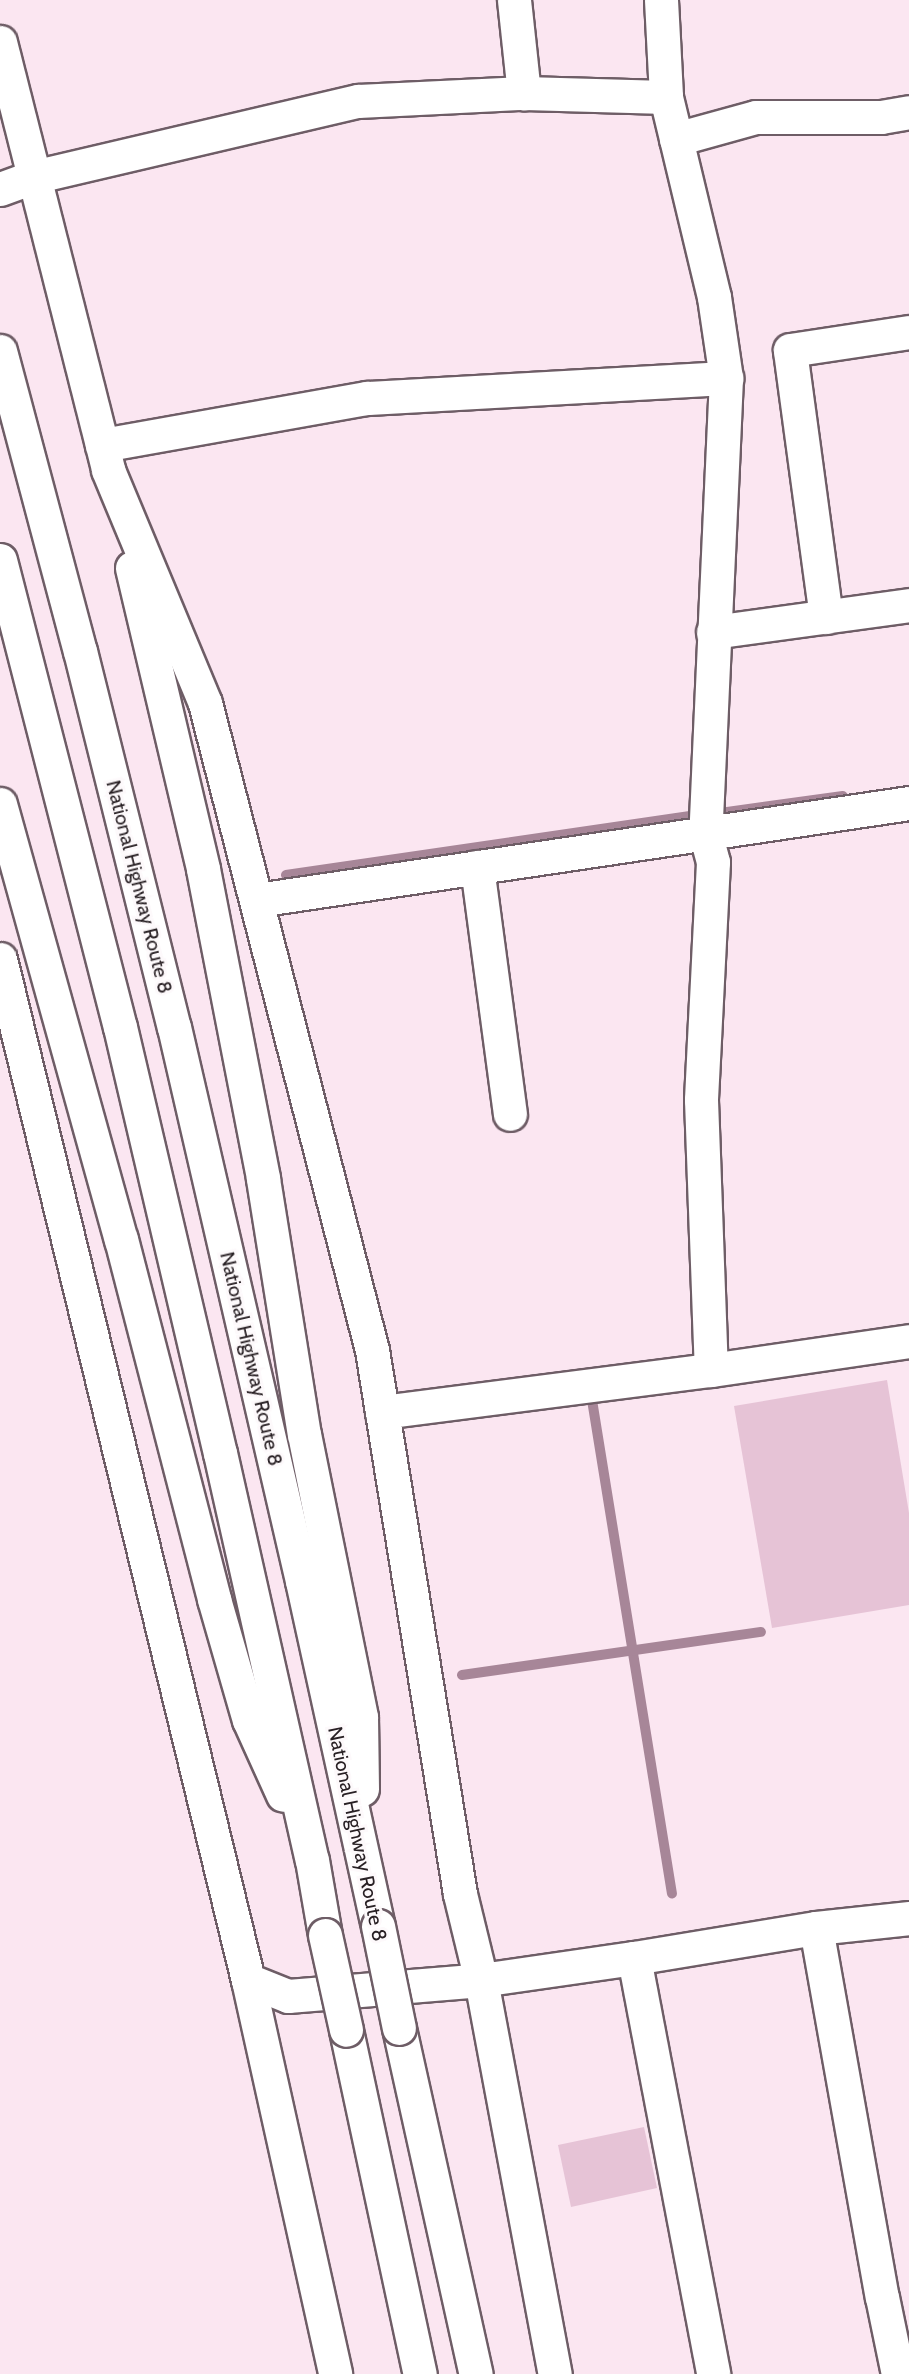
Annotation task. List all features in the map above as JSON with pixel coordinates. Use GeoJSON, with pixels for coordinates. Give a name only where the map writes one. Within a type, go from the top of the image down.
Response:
{"type":"FeatureCollection","features":[{"type":"Feature","properties":{"kind":"main road"},"geometry":{"type":"LineString","coordinates":[[514,0],[524,93]]}},
{"type":"Feature","properties":{"kind":"main road"},"geometry":{"type":"LineString","coordinates":[[661,0],[666,97],[714,297],[726,378],[705,832],[713,862],[701,1100],[711,1370]]}},
{"type":"Feature","properties":{"kind":"main road"},"geometry":{"type":"LineString","coordinates":[[0,42],[105,458],[203,869],[263,1179],[304,1434],[362,1717],[362,1853]]}},
{"type":"Feature","properties":{"kind":"main road"},"geometry":{"type":"LineString","coordinates":[[0,189],[33,177],[358,101],[524,93],[666,97]]}},
{"type":"Feature","properties":{"kind":"main road"},"geometry":{"type":"LineString","coordinates":[[676,139],[756,117],[882,117],[909,112]]}},
{"type":"Feature","properties":{"kind":"main road"},"geometry":{"type":"LineString","coordinates":[[826,617],[790,350],[909,332]]}},
{"type":"Feature","properties":{"kind":"main road","name":"National Highway Route 8"},"geometry":{"type":"LineString","coordinates":[[0,351],[80,651],[174,1027],[302,1581],[476,2374]]}},
{"type":"Feature","properties":{"kind":"main road"},"geometry":{"type":"LineString","coordinates":[[105,458],[367,398],[726,378]]}},
{"type":"Feature","properties":{"kind":"main road"},"geometry":{"type":"LineString","coordinates":[[105,458],[205,703],[372,1350],[460,1894],[481,1980],[555,2374]]}},
{"type":"Feature","properties":{"kind":"main road"},"geometry":{"type":"LineString","coordinates":[[0,560],[120,1027],[312,1860],[325,1935],[420,2374]]}},
{"type":"Feature","properties":{"kind":"main road"},"geometry":{"type":"LineString","coordinates":[[713,632],[909,605]]}},
{"type":"Feature","properties":{"kind":"main road"},"geometry":{"type":"LineString","coordinates":[[256,900],[909,803]]}},
{"type":"Feature","properties":{"kind":"main road"},"geometry":{"type":"LineString","coordinates":[[0,804],[121,1239],[213,1599],[249,1720],[312,1860]]}},
{"type":"Feature","properties":{"kind":"main road"},"geometry":{"type":"LineString","coordinates":[[477,867],[510,1114]]}},
{"type":"Feature","properties":{"kind":"main road"},"geometry":{"type":"LineString","coordinates":[[0,959],[248,1980],[335,2374]]}},
{"type":"Feature","properties":{"kind":"main road"},"geometry":{"type":"LineString","coordinates":[[382,1412],[711,1370],[909,1341]]}},
{"type":"Feature","properties":{"kind":"main road"},"geometry":{"type":"LineString","coordinates":[[248,1980],[288,1996],[481,1980],[816,1928],[909,1918]]}},
{"type":"Feature","properties":{"kind":"main road"},"geometry":{"type":"LineString","coordinates":[[816,1928],[895,2294],[898,2374]]}},
{"type":"Feature","properties":{"kind":"main road"},"geometry":{"type":"LineString","coordinates":[[634,1958],[713,2374]]}},
{"type":"Feature","properties":{"kind":"shaded area"},"geometry":{"type":"Polygon","coordinates":[[[887,1380],[909,1513],[909,1605],[772,1628],[734,1406],[887,1380]]]}},
{"type":"Feature","properties":{"kind":"shaded area"},"geometry":{"type":"Polygon","coordinates":[[[644,2127],[657,2188],[571,2207],[558,2145],[644,2127]]]}},
{"type":"Feature","properties":{"kind":"waterway"},"geometry":{"type":"LineString","coordinates":[[720,813],[843,796]]}},
{"type":"Feature","properties":{"kind":"waterway"},"geometry":{"type":"LineString","coordinates":[[286,875],[692,816]]}},
{"type":"Feature","properties":{"kind":"waterway"},"geometry":{"type":"LineString","coordinates":[[592,1400],[672,1894]]}},
{"type":"Feature","properties":{"kind":"waterway"},"geometry":{"type":"LineString","coordinates":[[462,1675],[761,1632]]}}]}
